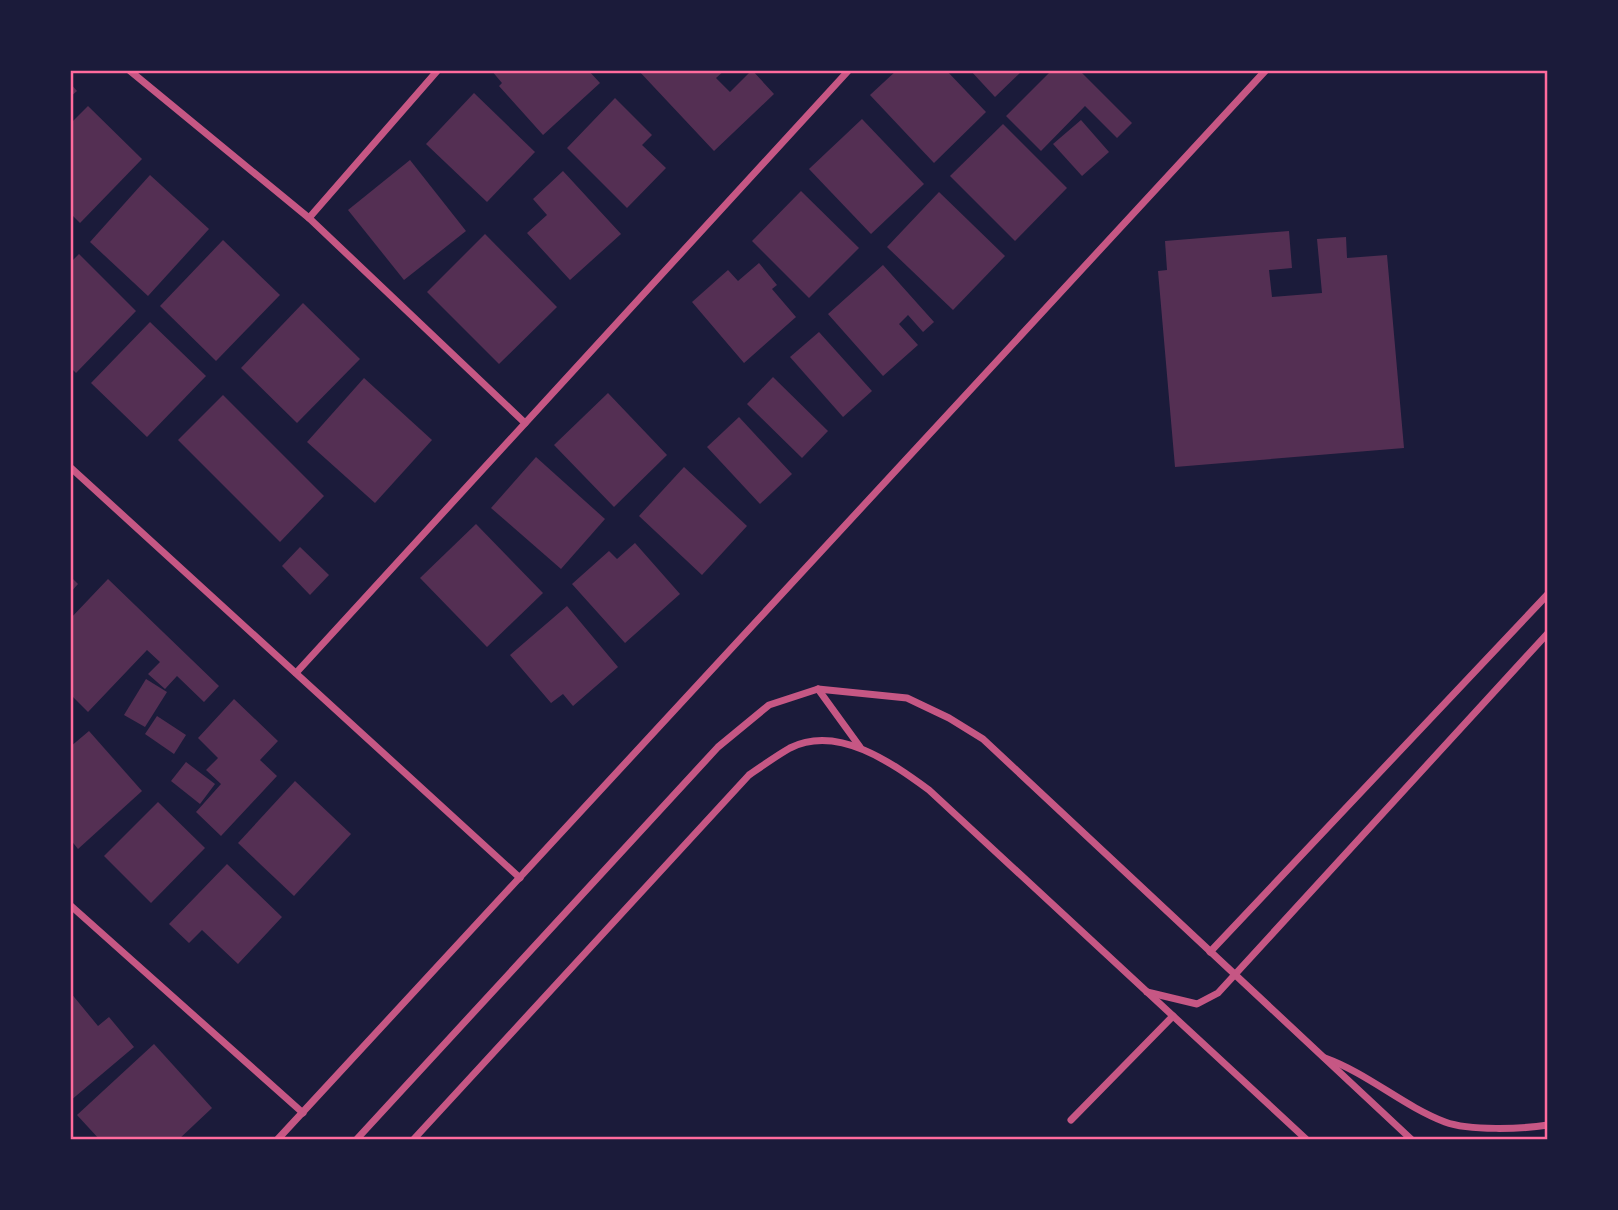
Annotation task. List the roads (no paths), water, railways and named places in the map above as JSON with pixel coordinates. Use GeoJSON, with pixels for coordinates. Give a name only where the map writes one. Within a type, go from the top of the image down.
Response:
{"type":"FeatureCollection","features":[{"type":"Feature","properties":{"kind":"street"},"geometry":{"type":"LineString","coordinates":[[129,70],[309,218],[525,423]]}},
{"type":"Feature","properties":{"kind":"street"},"geometry":{"type":"LineString","coordinates":[[309,218],[438,70]]}},
{"type":"Feature","properties":{"kind":"street"},"geometry":{"type":"LineString","coordinates":[[296,673],[849,70]]}},
{"type":"Feature","properties":{"kind":"street"},"geometry":{"type":"LineString","coordinates":[[277,1140],[1266,70]]}},
{"type":"Feature","properties":{"kind":"street"},"geometry":{"type":"LineString","coordinates":[[70,467],[520,878]]}},
{"type":"Feature","properties":{"kind":"street"},"geometry":{"type":"LineString","coordinates":[[1210,952],[1548,594]]}},
{"type":"Feature","properties":{"kind":"street"},"geometry":{"type":"LineString","coordinates":[[1146,991],[1197,1004],[1218,993],[1548,633]]}},
{"type":"Feature","properties":{"kind":"street"},"geometry":{"type":"LineString","coordinates":[[818,689],[860,747]]}},
{"type":"Feature","properties":{"kind":"street"},"geometry":{"type":"LineString","coordinates":[[356,1140],[718,747],[769,705],[818,689],[907,698],[949,718],[983,739],[1412,1140]]}},
{"type":"Feature","properties":{"kind":"street"},"geometry":{"type":"LineString","coordinates":[[413,1140],[749,775],[792,747],[822,742],[860,747],[890,761],[929,790],[1307,1140]]}},
{"type":"Feature","properties":{"kind":"street"},"geometry":{"type":"LineString","coordinates":[[72,911],[303,1113]]}},
{"type":"Feature","properties":{"kind":"street"},"geometry":{"type":"LineString","coordinates":[[1070,1120],[1173,1016]]}},
{"type":"Feature","properties":{"kind":"street"},"geometry":{"type":"LineString","coordinates":[[1321,1056],[1354,1069],[1446,1123],[1521,1130],[1548,1125]]}}]}
